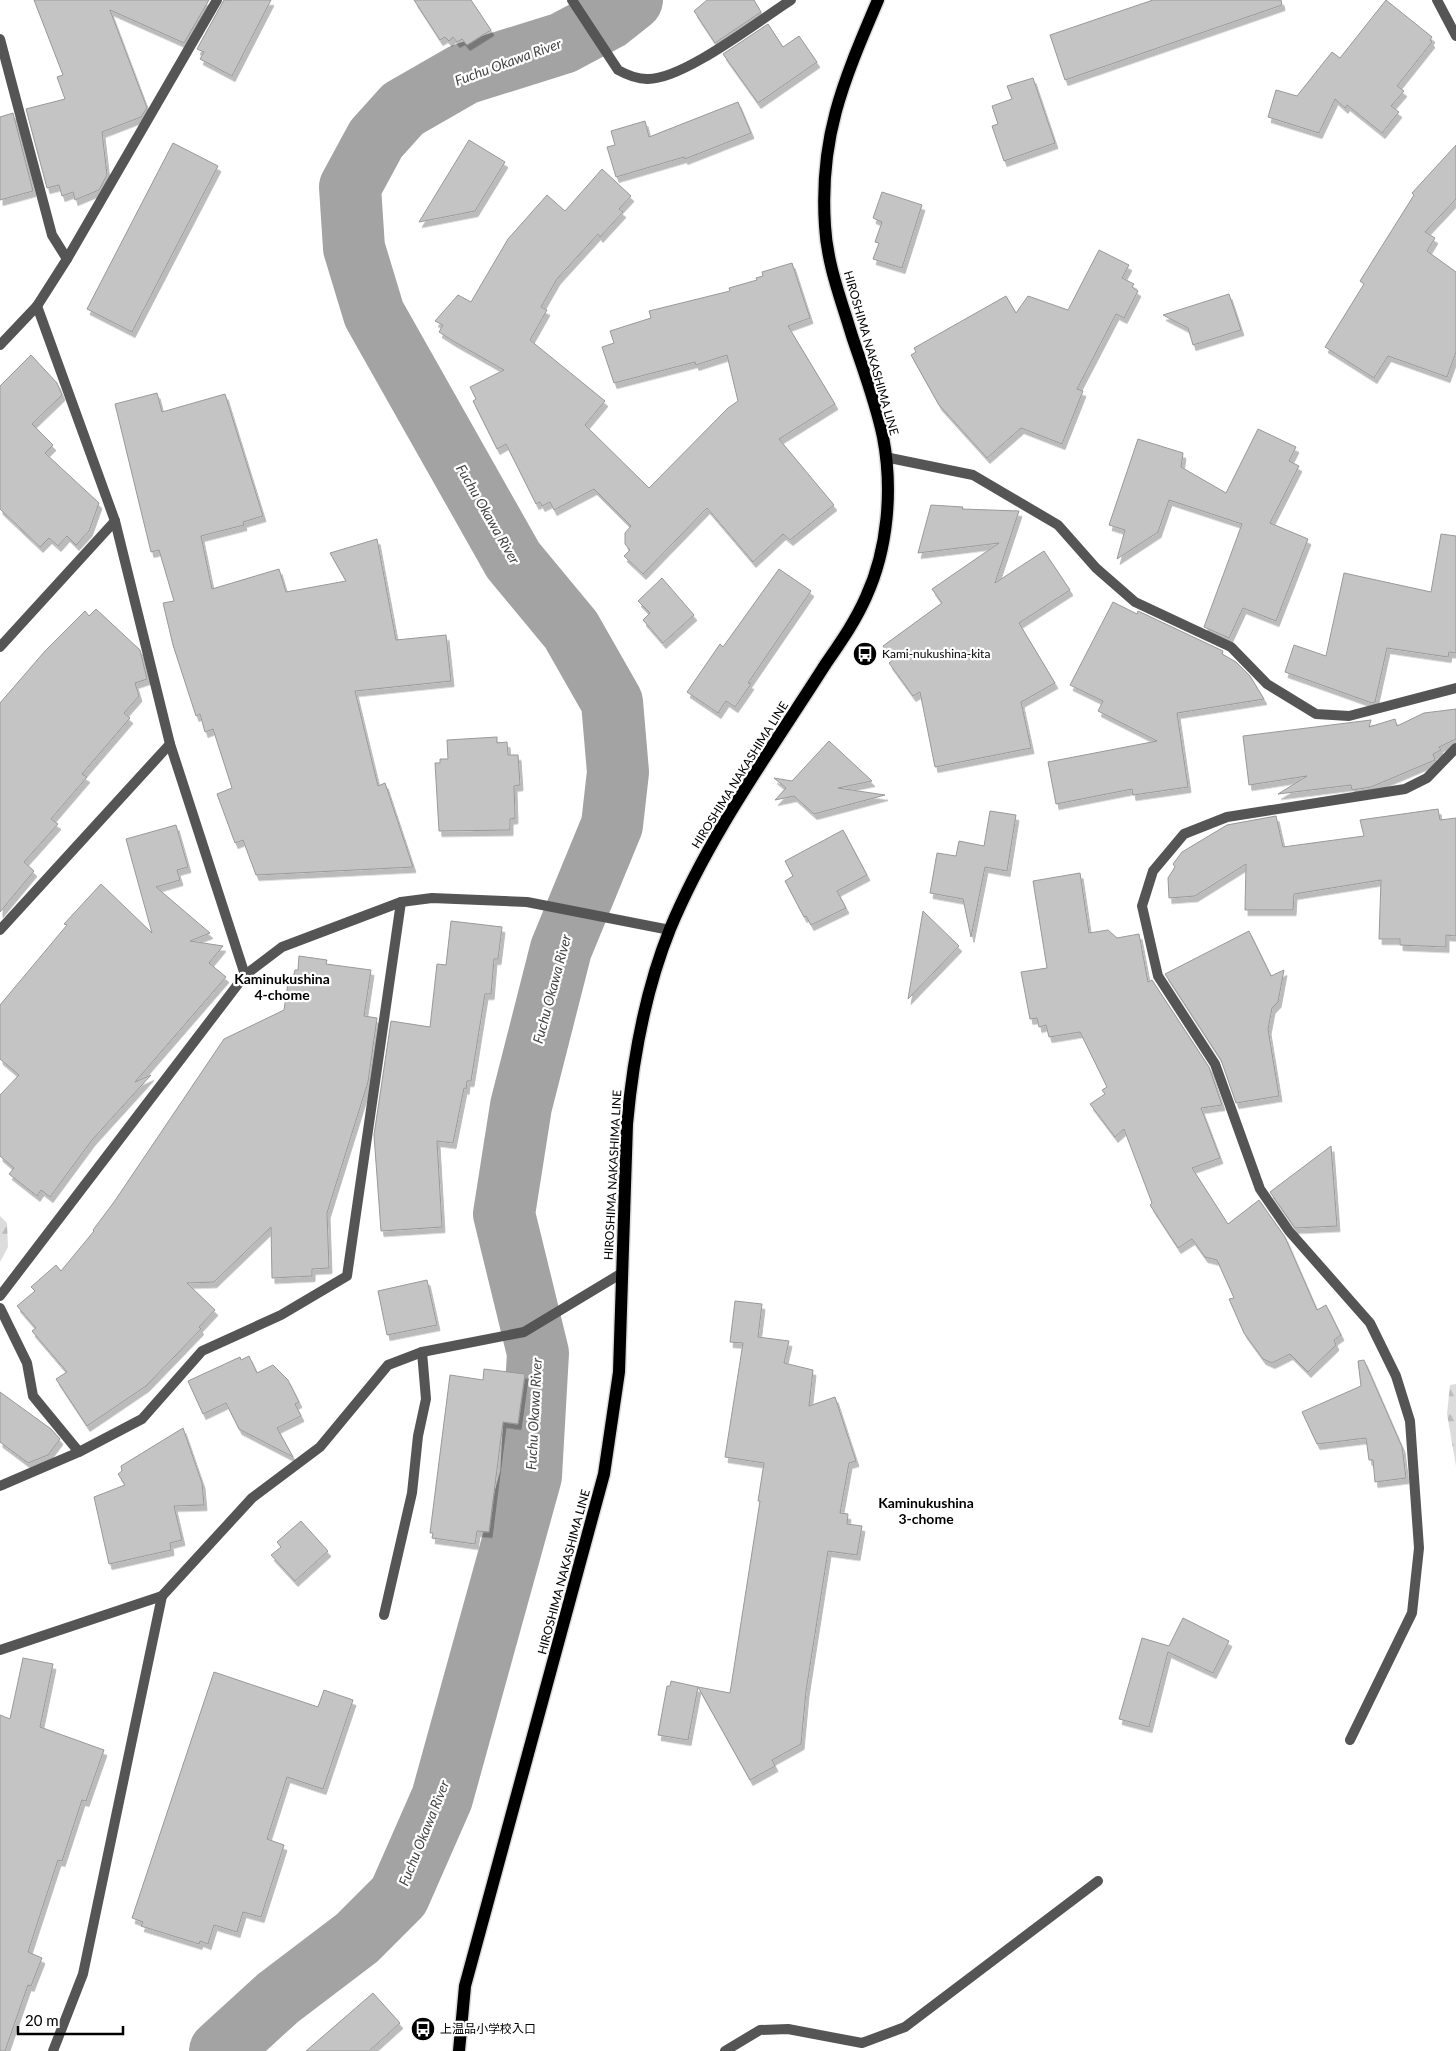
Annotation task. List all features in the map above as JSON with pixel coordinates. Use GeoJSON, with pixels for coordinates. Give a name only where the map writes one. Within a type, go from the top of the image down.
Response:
{"type":"FeatureCollection","features":[{"type":"Feature","properties":{"kind":"main road","name":"HIROSHIMA NAKASHIMA LINE"},"geometry":{"type":"LineString","coordinates":[[459,2051],[465,1986],[604,1474],[619,1372],[627,1124],[630,1086],[644,1012],[670,930],[698,871],[716,838],[825,665],[848,632],[867,596],[880,558],[886,518],[887,478],[883,438],[830,260],[825,228],[824,195],[830,129],[838,98],[878,0]]}},
{"type":"Feature","properties":{"kind":"street"},"geometry":{"type":"LineString","coordinates":[[0,345],[37,306],[67,259],[217,0]]}},
{"type":"Feature","properties":{"kind":"street"},"geometry":{"type":"LineString","coordinates":[[573,2],[618,70],[628,76],[648,80],[687,69],[790,0]]}},
{"type":"Feature","properties":{"kind":"street"},"geometry":{"type":"LineString","coordinates":[[1437,0],[1456,36]]}},
{"type":"Feature","properties":{"kind":"street"},"geometry":{"type":"LineString","coordinates":[[0,39],[52,235],[67,259]]}},
{"type":"Feature","properties":{"kind":"street"},"geometry":{"type":"LineString","coordinates":[[37,306],[115,521],[170,744],[245,975]]}},
{"type":"Feature","properties":{"kind":"street"},"geometry":{"type":"LineString","coordinates":[[885,457],[973,474],[1058,525],[1096,568],[1135,602],[1231,647],[1267,684],[1316,714],[1349,716],[1456,688]]}},
{"type":"Feature","properties":{"kind":"street"},"geometry":{"type":"LineString","coordinates":[[0,647],[115,521]]}},
{"type":"Feature","properties":{"kind":"street"},"geometry":{"type":"LineString","coordinates":[[0,930],[170,744]]}},
{"type":"Feature","properties":{"kind":"street"},"geometry":{"type":"LineString","coordinates":[[1350,1740],[1412,1613],[1419,1548],[1410,1421],[1396,1376],[1370,1323],[1289,1231],[1260,1189],[1216,1064],[1158,976],[1142,906],[1154,871],[1184,834],[1227,817],[1405,789],[1428,778],[1456,748]]}},
{"type":"Feature","properties":{"kind":"street"},"geometry":{"type":"LineString","coordinates":[[0,1296],[245,975],[282,947],[401,902],[432,898],[527,902],[622,919],[670,930]]}},
{"type":"Feature","properties":{"kind":"street"},"geometry":{"type":"LineString","coordinates":[[0,1486],[79,1452],[142,1419],[202,1351],[281,1315],[347,1276],[401,902]]}},
{"type":"Feature","properties":{"kind":"street"},"geometry":{"type":"LineString","coordinates":[[0,1650],[162,1596],[252,1498],[320,1447],[388,1365],[422,1352],[524,1332],[622,1273]]}},
{"type":"Feature","properties":{"kind":"street"},"geometry":{"type":"LineString","coordinates":[[0,1308],[27,1363],[33,1396],[79,1452]]}},
{"type":"Feature","properties":{"kind":"street"},"geometry":{"type":"LineString","coordinates":[[384,1615],[412,1493],[418,1436],[426,1399],[422,1352]]}},
{"type":"Feature","properties":{"kind":"street"},"geometry":{"type":"LineString","coordinates":[[53,2051],[83,1974],[162,1596]]}},
{"type":"Feature","properties":{"kind":"street"},"geometry":{"type":"LineString","coordinates":[[725,2051],[760,2030],[788,2029],[862,2043],[904,2027],[1098,1881]]}},
{"type":"Feature","properties":{"kind":"green space"},"geometry":{"type":"Polygon","coordinates":[[[0,1216],[7,1223],[8,1247],[0,1262],[0,1216]]]}},
{"type":"Feature","properties":{"kind":"green space"},"geometry":{"type":"Polygon","coordinates":[[[1456,1384],[1456,1466],[1447,1414],[1450,1385],[1456,1384]]]}},
{"type":"Feature","properties":{"kind":"building"},"geometry":{"type":"Polygon","coordinates":[[[34,0],[209,0],[184,43],[110,10],[147,108],[141,117],[102,132],[107,175],[99,190],[75,200],[73,192],[62,196],[59,185],[47,188],[26,109],[65,99],[57,77],[63,75],[34,0]]]}},
{"type":"Feature","properties":{"kind":"building"},"geometry":{"type":"Polygon","coordinates":[[[224,0],[271,0],[232,76],[200,59],[204,52],[197,49],[224,0]]]}},
{"type":"Feature","properties":{"kind":"building"},"geometry":{"type":"Polygon","coordinates":[[[414,0],[471,0],[491,30],[467,45],[462,39],[457,42],[453,37],[449,41],[445,37],[440,40],[414,0]]]}},
{"type":"Feature","properties":{"kind":"building"},"geometry":{"type":"Polygon","coordinates":[[[707,0],[754,0],[761,12],[715,43],[694,11],[707,0]]]}},
{"type":"Feature","properties":{"kind":"building"},"geometry":{"type":"Polygon","coordinates":[[[1153,0],[1281,0],[1282,5],[1065,80],[1050,35],[1153,0]]]}},
{"type":"Feature","properties":{"kind":"building"},"geometry":{"type":"Polygon","coordinates":[[[1386,0],[1432,37],[1430,40],[1432,42],[1397,86],[1404,91],[1391,106],[1399,112],[1382,133],[1347,105],[1345,108],[1335,99],[1319,133],[1268,117],[1276,90],[1297,96],[1332,52],[1340,58],[1386,0]]]}},
{"type":"Feature","properties":{"kind":"building"},"geometry":{"type":"Polygon","coordinates":[[[768,24],[783,47],[799,36],[817,62],[758,103],[723,54],[768,24]]]}},
{"type":"Feature","properties":{"kind":"building"},"geometry":{"type":"Polygon","coordinates":[[[1033,78],[1055,143],[1004,161],[992,126],[998,124],[992,106],[1012,99],[1007,86],[1033,78]]]}},
{"type":"Feature","properties":{"kind":"building"},"geometry":{"type":"Polygon","coordinates":[[[738,102],[751,133],[685,159],[684,157],[616,177],[607,147],[615,145],[611,131],[645,121],[649,137],[738,102]]]}},
{"type":"Feature","properties":{"kind":"building"},"geometry":{"type":"Polygon","coordinates":[[[13,113],[33,191],[0,200],[0,117],[13,113]]]}},
{"type":"Feature","properties":{"kind":"building"},"geometry":{"type":"Polygon","coordinates":[[[469,140],[505,162],[475,211],[419,222],[469,140]]]}},
{"type":"Feature","properties":{"kind":"building"},"geometry":{"type":"Polygon","coordinates":[[[173,143],[218,166],[132,332],[87,309],[173,143]]]}},
{"type":"Feature","properties":{"kind":"building"},"geometry":{"type":"Polygon","coordinates":[[[1456,145],[1456,199],[1425,232],[1435,238],[1427,251],[1456,272],[1456,352],[1447,377],[1388,356],[1374,378],[1325,347],[1364,284],[1360,281],[1414,195],[1412,193],[1456,145]]]}},
{"type":"Feature","properties":{"kind":"building"},"geometry":{"type":"Polygon","coordinates":[[[602,169],[631,196],[619,209],[623,212],[600,237],[598,234],[557,279],[541,307],[547,310],[530,340],[605,401],[585,425],[649,488],[728,408],[738,401],[727,355],[696,365],[695,362],[614,383],[602,347],[614,343],[610,331],[651,318],[649,311],[730,291],[729,288],[757,280],[756,278],[763,276],[762,272],[792,263],[810,318],[788,326],[835,404],[779,439],[834,505],[790,540],[783,534],[753,562],[707,508],[643,574],[624,556],[630,550],[625,544],[625,533],[631,526],[594,489],[554,510],[550,502],[542,506],[540,502],[536,504],[506,444],[497,449],[473,401],[476,399],[470,387],[504,370],[439,332],[443,325],[435,321],[458,295],[471,302],[508,239],[547,195],[565,211],[602,169]]]}},
{"type":"Feature","properties":{"kind":"building"},"geometry":{"type":"Polygon","coordinates":[[[882,192],[922,205],[902,268],[873,259],[879,243],[875,242],[882,222],[873,218],[882,192]]]}},
{"type":"Feature","properties":{"kind":"building"},"geometry":{"type":"Polygon","coordinates":[[[1099,250],[1129,265],[1122,278],[1134,284],[1132,287],[1138,291],[1124,318],[1116,314],[1077,389],[1083,391],[1062,444],[1021,428],[987,458],[939,405],[911,355],[916,352],[914,348],[1006,296],[1016,313],[1028,296],[1068,310],[1099,250]]]}},
{"type":"Feature","properties":{"kind":"building"},"geometry":{"type":"Polygon","coordinates":[[[1229,294],[1241,330],[1193,345],[1188,328],[1163,315],[1229,294]]]}},
{"type":"Feature","properties":{"kind":"building"},"geometry":{"type":"Polygon","coordinates":[[[31,355],[57,383],[62,395],[32,424],[53,445],[45,453],[99,503],[89,531],[76,545],[67,536],[58,546],[49,538],[40,547],[0,509],[0,386],[31,355]]]}},
{"type":"Feature","properties":{"kind":"building"},"geometry":{"type":"Polygon","coordinates":[[[157,393],[162,412],[225,394],[263,516],[243,522],[244,525],[201,536],[212,589],[279,569],[286,592],[346,581],[330,553],[377,539],[396,640],[446,635],[451,681],[355,691],[378,786],[385,783],[413,867],[256,875],[243,840],[235,843],[217,794],[232,788],[213,729],[205,732],[200,714],[196,716],[173,645],[163,603],[174,601],[159,550],[151,552],[115,404],[157,393]]]}},
{"type":"Feature","properties":{"kind":"building"},"geometry":{"type":"Polygon","coordinates":[[[1258,429],[1296,447],[1289,461],[1299,466],[1270,523],[1308,539],[1276,621],[1243,608],[1229,638],[1204,627],[1242,524],[1169,500],[1158,532],[1117,559],[1125,530],[1109,525],[1138,439],[1183,453],[1181,467],[1226,493],[1258,429]]]}},
{"type":"Feature","properties":{"kind":"building"},"geometry":{"type":"Polygon","coordinates":[[[931,505],[963,507],[962,509],[1019,511],[995,583],[1044,551],[1070,590],[1019,623],[1055,683],[1021,702],[1031,748],[935,767],[920,692],[913,696],[889,663],[893,660],[883,646],[942,603],[932,589],[999,543],[918,553],[931,505]]]}},
{"type":"Feature","properties":{"kind":"building"},"geometry":{"type":"Polygon","coordinates":[[[1441,534],[1456,536],[1456,653],[1449,652],[1448,657],[1387,648],[1375,702],[1372,703],[1285,672],[1294,645],[1326,656],[1344,573],[1431,592],[1441,534]]]}},
{"type":"Feature","properties":{"kind":"building"},"geometry":{"type":"Polygon","coordinates":[[[779,569],[811,591],[748,683],[751,684],[735,707],[726,701],[718,713],[687,692],[720,644],[723,647],[779,569]]]}},
{"type":"Feature","properties":{"kind":"building"},"geometry":{"type":"Polygon","coordinates":[[[662,578],[694,615],[663,643],[643,620],[650,613],[638,601],[662,578]]]}},
{"type":"Feature","properties":{"kind":"building"},"geometry":{"type":"Polygon","coordinates":[[[1113,602],[1137,614],[1138,611],[1223,651],[1222,654],[1236,662],[1250,676],[1264,699],[1177,713],[1188,787],[1133,795],[1132,789],[1056,804],[1048,762],[1157,741],[1098,711],[1103,701],[1070,685],[1113,602]]]}},
{"type":"Feature","properties":{"kind":"building"},"geometry":{"type":"Polygon","coordinates":[[[96,609],[140,650],[147,679],[135,683],[139,696],[124,713],[130,718],[82,774],[87,777],[51,819],[58,824],[24,862],[34,871],[0,912],[0,703],[45,651],[85,611],[89,616],[96,609]]]}},
{"type":"Feature","properties":{"kind":"building"},"geometry":{"type":"Polygon","coordinates":[[[1456,709],[1456,739],[1439,747],[1441,750],[1433,754],[1435,760],[1371,787],[1352,790],[1351,785],[1278,794],[1307,776],[1249,785],[1243,736],[1371,720],[1369,727],[1395,719],[1397,726],[1424,713],[1456,709]]]}},
{"type":"Feature","properties":{"kind":"building"},"geometry":{"type":"Polygon","coordinates":[[[497,737],[497,743],[507,742],[508,755],[518,755],[520,785],[514,786],[515,818],[510,819],[510,830],[439,831],[435,763],[440,763],[440,759],[448,759],[447,740],[497,737]]]}},
{"type":"Feature","properties":{"kind":"building"},"geometry":{"type":"Polygon","coordinates":[[[829,741],[872,781],[838,788],[885,795],[814,814],[794,796],[775,800],[786,788],[774,778],[792,781],[829,741]]]}},
{"type":"Feature","properties":{"kind":"building"},"geometry":{"type":"Polygon","coordinates":[[[1438,809],[1440,820],[1456,818],[1456,936],[1446,935],[1446,947],[1400,945],[1400,939],[1379,939],[1381,880],[1294,894],[1293,910],[1245,910],[1246,864],[1195,896],[1169,898],[1168,878],[1175,867],[1173,864],[1182,852],[1227,825],[1276,816],[1283,847],[1364,836],[1360,820],[1438,809]]]}},
{"type":"Feature","properties":{"kind":"building"},"geometry":{"type":"Polygon","coordinates":[[[990,811],[1016,815],[1007,871],[985,867],[971,937],[963,899],[930,893],[937,853],[956,856],[959,841],[984,846],[990,811]]]}},
{"type":"Feature","properties":{"kind":"building"},"geometry":{"type":"Polygon","coordinates":[[[176,825],[188,867],[177,870],[180,880],[156,887],[210,933],[190,941],[223,946],[209,963],[226,977],[135,1082],[151,1075],[92,1140],[50,1197],[41,1190],[37,1196],[9,1174],[14,1168],[0,1156],[0,1095],[19,1075],[0,1059],[0,1005],[67,925],[64,924],[101,884],[152,933],[126,839],[176,825]]]}},
{"type":"Feature","properties":{"kind":"building"},"geometry":{"type":"Polygon","coordinates":[[[843,830],[867,875],[837,891],[846,908],[811,925],[806,916],[804,917],[785,881],[793,876],[785,861],[843,830]]]}},
{"type":"Feature","properties":{"kind":"building"},"geometry":{"type":"Polygon","coordinates":[[[1080,873],[1089,933],[1108,930],[1117,938],[1139,934],[1148,982],[1152,980],[1209,1067],[1222,1105],[1201,1108],[1220,1158],[1192,1168],[1228,1224],[1259,1200],[1285,1237],[1317,1310],[1326,1305],[1341,1335],[1334,1340],[1336,1345],[1308,1372],[1290,1354],[1272,1363],[1263,1359],[1244,1333],[1229,1299],[1234,1298],[1217,1260],[1205,1257],[1192,1239],[1178,1248],[1150,1205],[1152,1203],[1124,1129],[1115,1137],[1090,1104],[1105,1094],[1102,1090],[1107,1087],[1080,1032],[1049,1037],[1046,1025],[1039,1027],[1037,1018],[1030,1019],[1021,972],[1047,968],[1033,881],[1080,873]]]}},
{"type":"Feature","properties":{"kind":"building"},"geometry":{"type":"Polygon","coordinates":[[[923,911],[959,946],[908,999],[923,911]]]}},
{"type":"Feature","properties":{"kind":"building"},"geometry":{"type":"Polygon","coordinates":[[[451,921],[502,927],[498,959],[494,959],[491,994],[485,994],[471,1081],[467,1081],[466,1089],[464,1088],[453,1143],[437,1141],[442,1227],[381,1231],[374,1135],[391,1021],[430,1027],[437,964],[446,965],[451,921]]]}},
{"type":"Feature","properties":{"kind":"building"},"geometry":{"type":"Polygon","coordinates":[[[1249,931],[1271,976],[1284,970],[1278,1002],[1272,1008],[1268,1029],[1279,1096],[1236,1103],[1221,1060],[1165,974],[1249,931]]]}},
{"type":"Feature","properties":{"kind":"building"},"geometry":{"type":"Polygon","coordinates":[[[299,956],[327,960],[326,964],[371,970],[364,1016],[377,1018],[368,1082],[327,1213],[329,1268],[312,1269],[312,1276],[272,1278],[271,1227],[214,1282],[187,1283],[215,1310],[199,1327],[201,1329],[146,1386],[87,1426],[56,1379],[67,1372],[32,1331],[36,1328],[17,1306],[35,1291],[31,1287],[56,1265],[61,1271],[94,1231],[224,1039],[284,1010],[288,983],[292,983],[295,970],[298,970],[299,956]]]}},
{"type":"Feature","properties":{"kind":"building"},"geometry":{"type":"Polygon","coordinates":[[[1331,1146],[1337,1226],[1295,1228],[1270,1192],[1331,1146]]]}},
{"type":"Feature","properties":{"kind":"building"},"geometry":{"type":"Polygon","coordinates":[[[427,1280],[437,1325],[387,1335],[378,1291],[427,1280]]]}},
{"type":"Feature","properties":{"kind":"building"},"geometry":{"type":"Polygon","coordinates":[[[735,1301],[762,1304],[758,1337],[789,1341],[784,1363],[813,1370],[809,1406],[835,1397],[856,1461],[849,1463],[840,1513],[848,1514],[847,1524],[862,1526],[857,1555],[828,1551],[806,1691],[801,1744],[772,1760],[775,1766],[750,1780],[698,1687],[730,1693],[760,1501],[758,1501],[764,1463],[725,1457],[743,1343],[730,1342],[735,1301]]]}},
{"type":"Feature","properties":{"kind":"building"},"geometry":{"type":"Polygon","coordinates":[[[249,1356],[257,1373],[273,1365],[288,1380],[299,1402],[295,1404],[301,1416],[277,1428],[293,1457],[239,1429],[226,1403],[203,1414],[188,1381],[240,1357],[241,1360],[249,1356]]]}},
{"type":"Feature","properties":{"kind":"building"},"geometry":{"type":"Polygon","coordinates":[[[1364,1360],[1402,1447],[1406,1478],[1375,1482],[1373,1460],[1369,1460],[1366,1438],[1317,1444],[1302,1412],[1361,1386],[1358,1361],[1364,1360]]]}},
{"type":"Feature","properties":{"kind":"building"},"geometry":{"type":"Polygon","coordinates":[[[484,1369],[525,1374],[518,1424],[503,1422],[489,1532],[477,1531],[475,1544],[432,1538],[433,1533],[430,1533],[450,1375],[483,1380],[484,1369]]]}},
{"type":"Feature","properties":{"kind":"building"},"geometry":{"type":"Polygon","coordinates":[[[0,1392],[51,1429],[60,1439],[48,1455],[28,1463],[0,1442],[0,1392]]]}},
{"type":"Feature","properties":{"kind":"building"},"geometry":{"type":"Polygon","coordinates":[[[183,1428],[202,1483],[204,1505],[174,1506],[182,1540],[170,1543],[171,1550],[109,1564],[94,1497],[125,1485],[118,1474],[122,1471],[121,1466],[183,1428]]]}},
{"type":"Feature","properties":{"kind":"building"},"geometry":{"type":"Polygon","coordinates":[[[301,1521],[328,1551],[295,1581],[271,1555],[281,1547],[277,1542],[301,1521]]]}},
{"type":"Feature","properties":{"kind":"building"},"geometry":{"type":"Polygon","coordinates":[[[1183,1618],[1229,1641],[1213,1673],[1168,1652],[1149,1727],[1119,1719],[1142,1638],[1169,1646],[1183,1618]]]}},
{"type":"Feature","properties":{"kind":"building"},"geometry":{"type":"Polygon","coordinates":[[[23,1658],[53,1664],[40,1727],[104,1750],[86,1801],[82,1800],[62,1861],[58,1860],[28,1952],[42,1958],[31,1986],[28,1985],[5,2051],[0,2051],[0,1715],[10,1719],[23,1658]]]}},
{"type":"Feature","properties":{"kind":"building"},"geometry":{"type":"Polygon","coordinates":[[[214,1672],[318,1707],[324,1690],[353,1700],[323,1789],[287,1777],[267,1839],[284,1845],[261,1917],[243,1912],[237,1932],[214,1925],[208,1944],[200,1941],[199,1944],[141,1926],[143,1922],[132,1918],[214,1672]]]}},
{"type":"Feature","properties":{"kind":"building"},"geometry":{"type":"Polygon","coordinates":[[[671,1681],[698,1687],[688,1740],[658,1735],[667,1686],[670,1686],[671,1681]]]}},
{"type":"Feature","properties":{"kind":"building"},"geometry":{"type":"Polygon","coordinates":[[[373,1993],[400,2023],[369,2051],[306,2051],[373,1993]]]}},
{"type":"Feature","properties":{"kind":"waterway","name":"Fuchu Okawa River"},"geometry":{"type":"LineString","coordinates":[[220,2051],[278,1998],[357,1938],[399,1896],[442,1798],[531,1476],[538,1353],[504,1214],[521,1106],[561,949],[612,825],[618,772],[612,702],[571,630],[513,560],[374,314],[354,248],[350,187],[376,139],[403,109],[464,74],[563,43],[608,19],[632,0]]}},
{"type":"Feature","properties":{"kind":"place","name":"Kami-nukushina-kita"},"geometry":{"type":"Point","coordinates":[865,654]}},
{"type":"Feature","properties":{"kind":"place","name":"上温品小学校入口"},"geometry":{"type":"Point","coordinates":[423,2029]}},
{"type":"Feature","properties":{"kind":"district","name":"Kaminukushina 4-chome"},"geometry":{"type":"Point","coordinates":[282,988]}},
{"type":"Feature","properties":{"kind":"district","name":"Kaminukushina 3-chome"},"geometry":{"type":"Point","coordinates":[926,1512]}}]}
